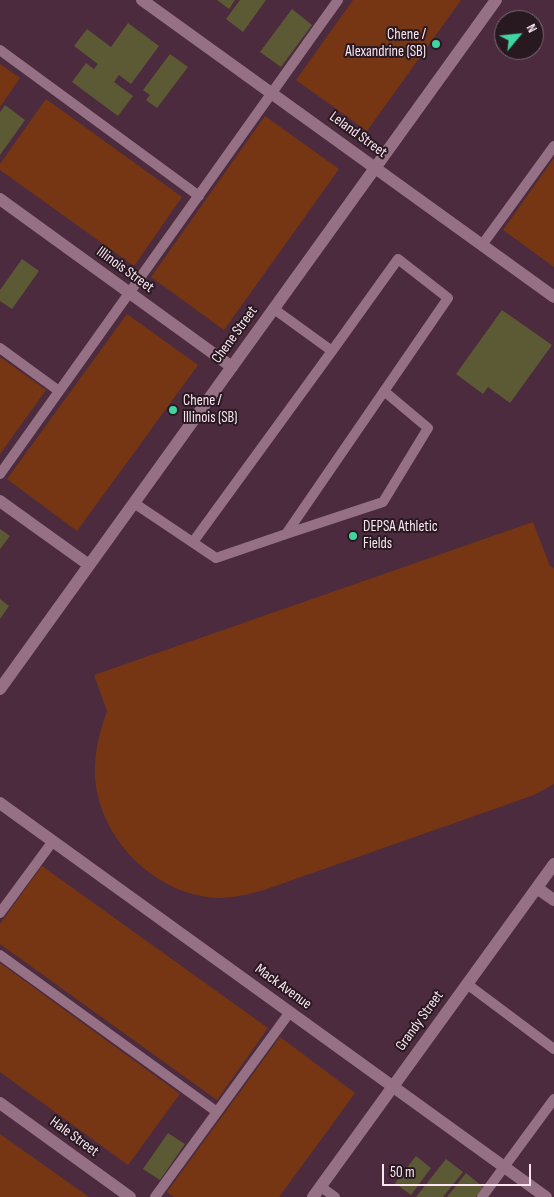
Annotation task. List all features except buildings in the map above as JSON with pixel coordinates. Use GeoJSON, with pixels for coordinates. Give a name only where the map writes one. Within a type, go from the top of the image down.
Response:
{"type":"FeatureCollection","features":[{"type":"Feature","properties":{"kind":"street","name":"Leland Street"},"geometry":{"type":"LineString","coordinates":[[142,0],[554,297]]}},
{"type":"Feature","properties":{"kind":"street","name":"Chene Street"},"geometry":{"type":"LineString","coordinates":[[0,688],[496,0]]}},
{"type":"Feature","properties":{"kind":"street","name":"Illinois Street"},"geometry":{"type":"LineString","coordinates":[[0,199],[232,367]]}},
{"type":"Feature","properties":{"kind":"street"},"geometry":{"type":"LineString","coordinates":[[0,501],[89,565]]}},
{"type":"Feature","properties":{"kind":"street","name":"Mack Avenue"},"geometry":{"type":"LineString","coordinates":[[0,803],[546,1197]]}},
{"type":"Feature","properties":{"kind":"street","name":"Grandy Street"},"geometry":{"type":"LineString","coordinates":[[317,1192],[554,864]]}},
{"type":"Feature","properties":{"kind":"street"},"geometry":{"type":"LineString","coordinates":[[537,888],[554,900]]}},
{"type":"Feature","properties":{"kind":"street","name":"Hale Street"},"geometry":{"type":"LineString","coordinates":[[0,1103],[130,1197]]}},
{"type":"Feature","properties":{"kind":"lane"},"geometry":{"type":"LineString","coordinates":[[0,474],[338,0]]}},
{"type":"Feature","properties":{"kind":"lane"},"geometry":{"type":"LineString","coordinates":[[0,50],[199,196]]}},
{"type":"Feature","properties":{"kind":"lane"},"geometry":{"type":"LineString","coordinates":[[482,245],[554,146]]}},
{"type":"Feature","properties":{"kind":"lane"},"geometry":{"type":"LineString","coordinates":[[192,542],[398,259],[448,298],[286,534]]}},
{"type":"Feature","properties":{"kind":"lane"},"geometry":{"type":"LineString","coordinates":[[274,309],[332,351]]}},
{"type":"Feature","properties":{"kind":"lane"},"geometry":{"type":"LineString","coordinates":[[0,348],[59,391]]}},
{"type":"Feature","properties":{"kind":"lane"},"geometry":{"type":"LineString","coordinates":[[134,503],[216,558],[383,502],[428,428],[384,391]]}},
{"type":"Feature","properties":{"kind":"lane"},"geometry":{"type":"LineString","coordinates":[[0,913],[53,841]]}},
{"type":"Feature","properties":{"kind":"lane"},"geometry":{"type":"LineString","coordinates":[[0,955],[217,1112]]}},
{"type":"Feature","properties":{"kind":"lane"},"geometry":{"type":"LineString","coordinates":[[467,984],[554,1049]]}},
{"type":"Feature","properties":{"kind":"lane"},"geometry":{"type":"LineString","coordinates":[[155,1197],[290,1012]]}},
{"type":"Feature","properties":{"kind":"lane"},"geometry":{"type":"LineString","coordinates":[[482,1197],[554,1099]]}},
{"type":"Feature","properties":{"kind":"lane"},"geometry":{"type":"LineString","coordinates":[[317,1192],[335,1197]]}},
{"type":"Feature","properties":{"kind":"shaded area"},"geometry":{"type":"Polygon","coordinates":[[[353,0],[461,0],[367,131],[296,80],[353,0]]]}},
{"type":"Feature","properties":{"kind":"shaded area"},"geometry":{"type":"Polygon","coordinates":[[[0,64],[20,78],[0,107],[0,64]]]}},
{"type":"Feature","properties":{"kind":"shaded area"},"geometry":{"type":"Polygon","coordinates":[[[46,99],[182,197],[134,266],[0,170],[0,164],[46,99]]]}},
{"type":"Feature","properties":{"kind":"shaded area"},"geometry":{"type":"Polygon","coordinates":[[[265,116],[339,169],[224,330],[151,277],[265,116]]]}},
{"type":"Feature","properties":{"kind":"shaded area"},"geometry":{"type":"Polygon","coordinates":[[[554,158],[554,267],[503,230],[554,158]]]}},
{"type":"Feature","properties":{"kind":"shaded area"},"geometry":{"type":"Polygon","coordinates":[[[127,314],[198,365],[77,531],[7,479],[127,314]]]}},
{"type":"Feature","properties":{"kind":"shaded area"},"geometry":{"type":"Polygon","coordinates":[[[0,357],[46,390],[0,454],[0,357]]]}},
{"type":"Feature","properties":{"kind":"shaded area"},"geometry":{"type":"Polygon","coordinates":[[[533,522],[550,566],[554,568],[554,784],[534,795],[264,890],[230,897],[219,898],[196,895],[174,887],[153,876],[120,843],[108,823],[99,801],[95,778],[95,760],[107,711],[94,675],[533,522]]]}},
{"type":"Feature","properties":{"kind":"shaded area"},"geometry":{"type":"Polygon","coordinates":[[[42,866],[268,1028],[217,1100],[0,944],[0,924],[42,866]]]}},
{"type":"Feature","properties":{"kind":"shaded area"},"geometry":{"type":"Polygon","coordinates":[[[0,963],[180,1094],[128,1165],[0,1072],[0,963]]]}},
{"type":"Feature","properties":{"kind":"shaded area"},"geometry":{"type":"Polygon","coordinates":[[[280,1037],[355,1093],[279,1197],[174,1197],[167,1192],[280,1037]]]}},
{"type":"Feature","properties":{"kind":"shaded area"},"geometry":{"type":"Polygon","coordinates":[[[0,1134],[89,1197],[0,1197],[0,1134]]]}},
{"type":"Feature","properties":{"kind":"place","name":"Chene / Alexandrine (SB)"},"geometry":{"type":"Point","coordinates":[436,44]}},
{"type":"Feature","properties":{"kind":"place","name":"Chene / Illinois (SB)"},"geometry":{"type":"Point","coordinates":[173,410]}},
{"type":"Feature","properties":{"kind":"place","name":"DEPSA Athletic Fields"},"geometry":{"type":"Point","coordinates":[353,536]}}]}
